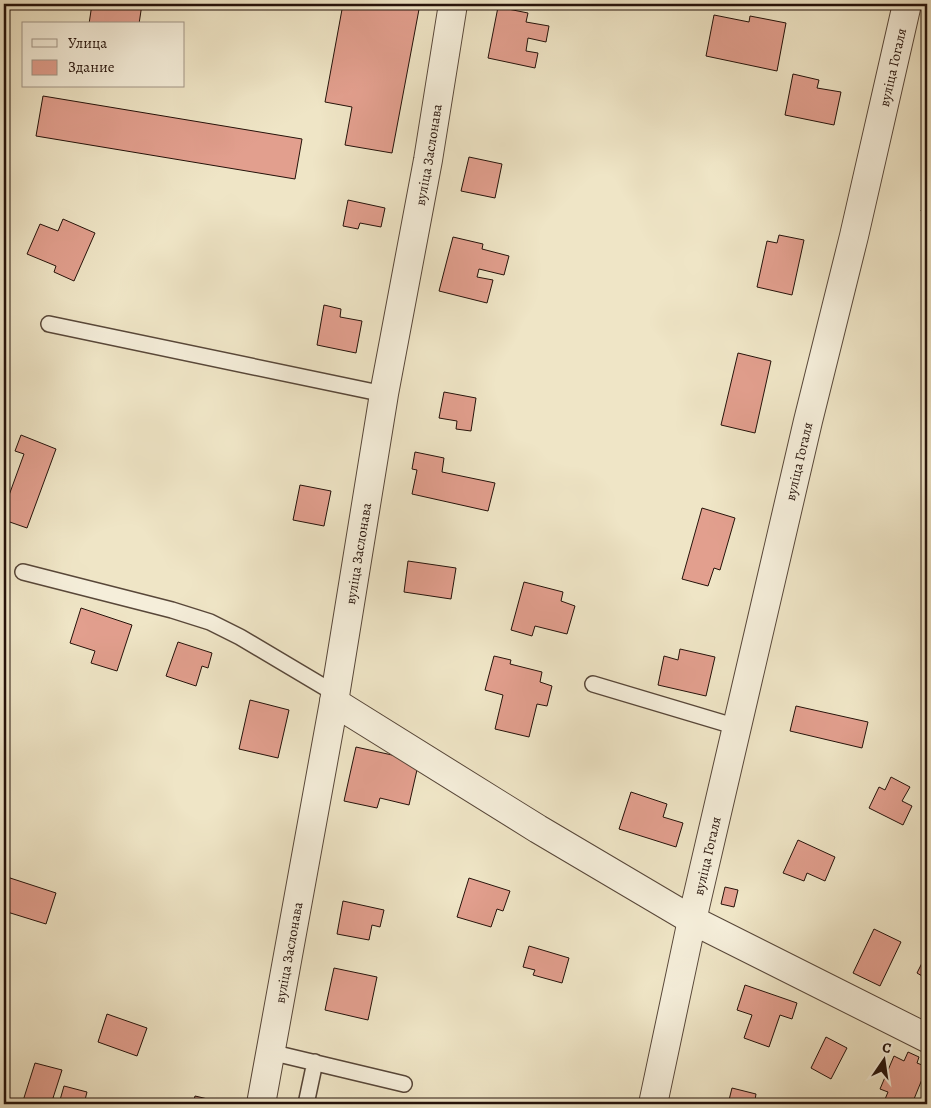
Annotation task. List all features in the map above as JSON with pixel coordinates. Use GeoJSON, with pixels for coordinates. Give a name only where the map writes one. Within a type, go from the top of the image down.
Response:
{"type":"FeatureCollection","features":[{"type":"Feature","properties":{"kind":"street","name":"вуліца Заслонава"},"geometry":{"type":"LineString","coordinates":[[261,1104],[335,698],[384,394],[428,160],[453,4]]}},
{"type":"Feature","properties":{"kind":"street","name":"вуліца Гогаля"},"geometry":{"type":"LineString","coordinates":[[653,1104],[736,727],[808,420],[854,236],[907,4]]}},
{"type":"Feature","properties":{"kind":"street"},"geometry":{"type":"LineString","coordinates":[[335,698],[538,829],[692,920],[927,1038]]}},
{"type":"Feature","properties":{"kind":"lane"},"geometry":{"type":"LineString","coordinates":[[49,324],[384,394]]}},
{"type":"Feature","properties":{"kind":"lane"},"geometry":{"type":"LineString","coordinates":[[23,572],[172,610],[210,622],[240,637],[335,698]]}},
{"type":"Feature","properties":{"kind":"lane"},"geometry":{"type":"LineString","coordinates":[[593,684],[736,727]]}},
{"type":"Feature","properties":{"kind":"lane"},"geometry":{"type":"LineString","coordinates":[[270,1052],[404,1084]]}},
{"type":"Feature","properties":{"kind":"lane"},"geometry":{"type":"LineString","coordinates":[[306,1104],[315,1062]]}},
{"type":"Feature","properties":{"kind":"building"},"geometry":{"type":"Polygon","coordinates":[[[92,4],[142,4],[139,22],[89,22],[92,4]]]}},
{"type":"Feature","properties":{"kind":"building"},"geometry":{"type":"Polygon","coordinates":[[[343,4],[420,4],[392,153],[345,145],[352,107],[325,102],[343,4]]]}},
{"type":"Feature","properties":{"kind":"building"},"geometry":{"type":"Polygon","coordinates":[[[498,7],[528,13],[526,22],[549,26],[546,42],[528,38],[526,51],[538,53],[535,68],[488,58],[498,7]]]}},
{"type":"Feature","properties":{"kind":"building"},"geometry":{"type":"Polygon","coordinates":[[[714,15],[749,22],[750,16],[786,23],[777,71],[706,56],[714,15]]]}},
{"type":"Feature","properties":{"kind":"building"},"geometry":{"type":"Polygon","coordinates":[[[793,74],[819,80],[817,88],[841,92],[834,125],[785,115],[793,74]]]}},
{"type":"Feature","properties":{"kind":"building"},"geometry":{"type":"Polygon","coordinates":[[[43,96],[302,139],[295,179],[36,136],[43,96]]]}},
{"type":"Feature","properties":{"kind":"building"},"geometry":{"type":"Polygon","coordinates":[[[469,157],[502,164],[495,198],[461,191],[469,157]]]}},
{"type":"Feature","properties":{"kind":"building"},"geometry":{"type":"Polygon","coordinates":[[[927,195],[927,213],[921,211],[927,195]]]}},
{"type":"Feature","properties":{"kind":"building"},"geometry":{"type":"Polygon","coordinates":[[[348,200],[385,208],[381,227],[360,223],[358,229],[343,226],[348,200]]]}},
{"type":"Feature","properties":{"kind":"building"},"geometry":{"type":"Polygon","coordinates":[[[63,219],[95,233],[74,281],[54,272],[56,266],[27,254],[40,224],[58,231],[63,219]]]}},
{"type":"Feature","properties":{"kind":"building"},"geometry":{"type":"Polygon","coordinates":[[[779,235],[804,240],[792,295],[757,287],[767,241],[777,243],[779,235]]]}},
{"type":"Feature","properties":{"kind":"building"},"geometry":{"type":"Polygon","coordinates":[[[453,237],[483,244],[482,249],[509,256],[504,275],[479,269],[477,277],[493,280],[487,303],[439,291],[453,237]]]}},
{"type":"Feature","properties":{"kind":"building"},"geometry":{"type":"Polygon","coordinates":[[[324,305],[341,309],[340,317],[362,321],[356,353],[317,345],[324,305]]]}},
{"type":"Feature","properties":{"kind":"building"},"geometry":{"type":"Polygon","coordinates":[[[738,353],[771,361],[755,433],[721,425],[738,353]]]}},
{"type":"Feature","properties":{"kind":"building"},"geometry":{"type":"Polygon","coordinates":[[[444,392],[476,398],[471,431],[456,429],[457,421],[439,418],[444,392]]]}},
{"type":"Feature","properties":{"kind":"building"},"geometry":{"type":"Polygon","coordinates":[[[21,435],[56,449],[27,528],[4,520],[4,496],[8,498],[24,454],[15,451],[21,435]]]}},
{"type":"Feature","properties":{"kind":"building"},"geometry":{"type":"Polygon","coordinates":[[[415,452],[444,458],[442,472],[495,483],[488,511],[412,494],[417,470],[412,469],[415,452]]]}},
{"type":"Feature","properties":{"kind":"building"},"geometry":{"type":"Polygon","coordinates":[[[300,485],[331,491],[324,526],[293,520],[300,485]]]}},
{"type":"Feature","properties":{"kind":"building"},"geometry":{"type":"Polygon","coordinates":[[[702,508],[735,518],[720,570],[714,568],[708,586],[682,579],[702,508]]]}},
{"type":"Feature","properties":{"kind":"building"},"geometry":{"type":"Polygon","coordinates":[[[408,561],[456,568],[451,599],[404,592],[408,561]]]}},
{"type":"Feature","properties":{"kind":"building"},"geometry":{"type":"Polygon","coordinates":[[[524,582],[563,592],[561,601],[575,606],[567,634],[535,626],[532,636],[511,630],[524,582]]]}},
{"type":"Feature","properties":{"kind":"building"},"geometry":{"type":"Polygon","coordinates":[[[81,608],[132,625],[117,671],[91,663],[95,651],[70,643],[81,608]]]}},
{"type":"Feature","properties":{"kind":"building"},"geometry":{"type":"Polygon","coordinates":[[[178,642],[212,653],[208,668],[202,666],[196,686],[166,676],[178,642]]]}},
{"type":"Feature","properties":{"kind":"building"},"geometry":{"type":"Polygon","coordinates":[[[680,649],[715,657],[706,696],[658,685],[664,656],[678,660],[680,649]]]}},
{"type":"Feature","properties":{"kind":"building"},"geometry":{"type":"Polygon","coordinates":[[[494,656],[511,660],[510,664],[542,672],[540,682],[552,686],[547,706],[537,704],[529,737],[495,729],[503,695],[485,690],[494,656]]]}},
{"type":"Feature","properties":{"kind":"building"},"geometry":{"type":"Polygon","coordinates":[[[250,700],[289,710],[278,758],[239,749],[250,700]]]}},
{"type":"Feature","properties":{"kind":"building"},"geometry":{"type":"Polygon","coordinates":[[[796,706],[868,722],[862,748],[790,731],[796,706]]]}},
{"type":"Feature","properties":{"kind":"building"},"geometry":{"type":"Polygon","coordinates":[[[356,747],[419,761],[409,805],[380,798],[377,808],[344,801],[356,747]]]}},
{"type":"Feature","properties":{"kind":"building"},"geometry":{"type":"Polygon","coordinates":[[[891,777],[910,787],[902,801],[912,806],[903,825],[869,808],[879,787],[885,790],[891,777]]]}},
{"type":"Feature","properties":{"kind":"building"},"geometry":{"type":"Polygon","coordinates":[[[631,792],[667,804],[663,817],[683,823],[676,847],[619,829],[631,792]]]}},
{"type":"Feature","properties":{"kind":"building"},"geometry":{"type":"Polygon","coordinates":[[[798,840],[835,857],[825,881],[807,873],[804,881],[783,873],[798,840]]]}},
{"type":"Feature","properties":{"kind":"building"},"geometry":{"type":"Polygon","coordinates":[[[4,876],[56,893],[46,924],[4,911],[4,876]]]}},
{"type":"Feature","properties":{"kind":"building"},"geometry":{"type":"Polygon","coordinates":[[[469,878],[510,891],[503,911],[497,909],[491,927],[457,917],[469,878]]]}},
{"type":"Feature","properties":{"kind":"building"},"geometry":{"type":"Polygon","coordinates":[[[725,887],[738,890],[734,907],[721,904],[725,887]]]}},
{"type":"Feature","properties":{"kind":"building"},"geometry":{"type":"Polygon","coordinates":[[[343,901],[384,910],[380,927],[372,925],[369,940],[337,934],[343,901]]]}},
{"type":"Feature","properties":{"kind":"building"},"geometry":{"type":"Polygon","coordinates":[[[874,929],[901,942],[880,986],[853,973],[874,929]]]}},
{"type":"Feature","properties":{"kind":"building"},"geometry":{"type":"Polygon","coordinates":[[[529,946],[569,958],[562,983],[533,975],[535,970],[523,967],[529,946]]]}},
{"type":"Feature","properties":{"kind":"building"},"geometry":{"type":"Polygon","coordinates":[[[927,953],[927,979],[917,973],[927,953]]]}},
{"type":"Feature","properties":{"kind":"building"},"geometry":{"type":"Polygon","coordinates":[[[334,968],[377,977],[368,1020],[325,1010],[334,968]]]}},
{"type":"Feature","properties":{"kind":"building"},"geometry":{"type":"Polygon","coordinates":[[[745,985],[797,1003],[792,1019],[780,1015],[769,1047],[744,1038],[752,1015],[737,1010],[745,985]]]}},
{"type":"Feature","properties":{"kind":"building"},"geometry":{"type":"Polygon","coordinates":[[[107,1014],[147,1028],[137,1056],[98,1042],[107,1014]]]}},
{"type":"Feature","properties":{"kind":"building"},"geometry":{"type":"Polygon","coordinates":[[[826,1037],[847,1048],[831,1079],[811,1068],[826,1037]]]}},
{"type":"Feature","properties":{"kind":"building"},"geometry":{"type":"Polygon","coordinates":[[[908,1052],[919,1057],[917,1063],[927,1067],[912,1104],[883,1104],[888,1092],[880,1089],[894,1056],[904,1061],[908,1052]]]}},
{"type":"Feature","properties":{"kind":"building"},"geometry":{"type":"Polygon","coordinates":[[[35,1063],[62,1070],[53,1098],[60,1100],[64,1086],[87,1092],[84,1104],[22,1104],[35,1063]]]}},
{"type":"Feature","properties":{"kind":"building"},"geometry":{"type":"Polygon","coordinates":[[[732,1088],[756,1094],[755,1100],[767,1104],[728,1104],[732,1088]]]}},
{"type":"Feature","properties":{"kind":"building"},"geometry":{"type":"Polygon","coordinates":[[[195,1096],[229,1104],[193,1104],[195,1096]]]}}]}
